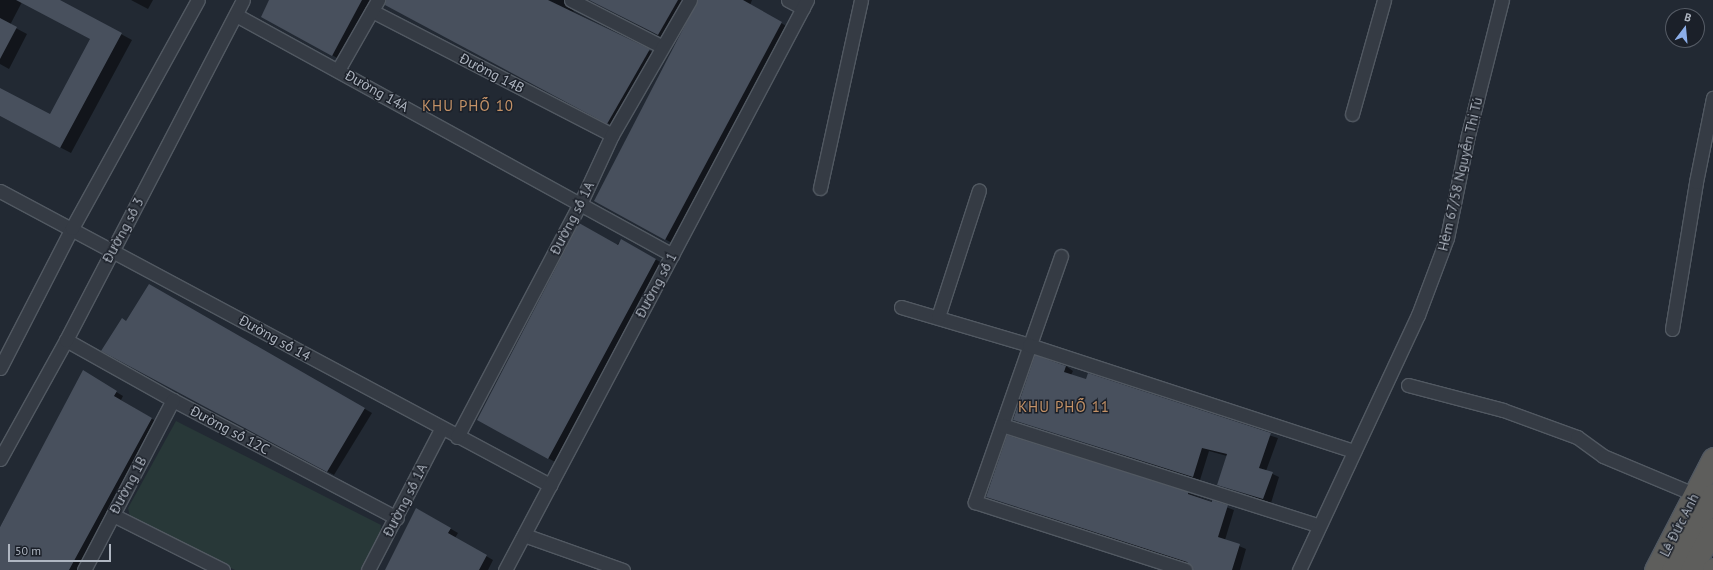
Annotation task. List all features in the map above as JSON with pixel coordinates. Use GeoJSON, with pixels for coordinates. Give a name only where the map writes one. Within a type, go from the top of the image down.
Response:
{"type":"FeatureCollection","features":[{"type":"Feature","properties":{"kind":"highway","name":"Lê Đức Anh"},"geometry":{"type":"LineString","coordinates":[[1672,570],[1704,494],[1713,458]]}},
{"type":"Feature","properties":{"kind":"highway","name":"Lê Đức Anh"},"geometry":{"type":"LineString","coordinates":[[1655,570],[1704,494]]}},
{"type":"Feature","properties":{"kind":"highway"},"geometry":{"type":"LineString","coordinates":[[1692,570],[1713,529]]}},
{"type":"Feature","properties":{"kind":"street"},"geometry":{"type":"LineString","coordinates":[[0,368],[72,228],[198,0]]}},
{"type":"Feature","properties":{"kind":"street","name":"Đường số 3"},"geometry":{"type":"LineString","coordinates":[[0,459],[66,340],[243,0]]}},
{"type":"Feature","properties":{"kind":"street"},"geometry":{"type":"LineString","coordinates":[[571,0],[661,46]]}},
{"type":"Feature","properties":{"kind":"street","name":"Đường số 1A"},"geometry":{"type":"LineString","coordinates":[[457,437],[580,204],[612,135],[661,46],[690,0]]}},
{"type":"Feature","properties":{"kind":"street"},"geometry":{"type":"LineString","coordinates":[[788,0],[805,4]]}},
{"type":"Feature","properties":{"kind":"street"},"geometry":{"type":"LineString","coordinates":[[820,188],[861,0]]}},
{"type":"Feature","properties":{"kind":"street"},"geometry":{"type":"LineString","coordinates":[[1352,114],[1384,0]]}},
{"type":"Feature","properties":{"kind":"street","name":"Hẻm 67/58 Nguyễn Thị Tú"},"geometry":{"type":"LineString","coordinates":[[1299,570],[1318,525],[1418,315],[1447,238],[1468,135],[1502,0]]}},
{"type":"Feature","properties":{"kind":"street","name":"Đường số 1"},"geometry":{"type":"LineString","coordinates":[[504,570],[524,535],[805,4]]}},
{"type":"Feature","properties":{"kind":"street"},"geometry":{"type":"LineString","coordinates":[[338,70],[375,5]]}},
{"type":"Feature","properties":{"kind":"street","name":"Đường 14B"},"geometry":{"type":"LineString","coordinates":[[375,5],[612,135]]}},
{"type":"Feature","properties":{"kind":"street","name":"Đường 14A"},"geometry":{"type":"LineString","coordinates":[[236,15],[672,255]]}},
{"type":"Feature","properties":{"kind":"street"},"geometry":{"type":"LineString","coordinates":[[1672,329],[1696,182],[1713,98]]}},
{"type":"Feature","properties":{"kind":"street"},"geometry":{"type":"LineString","coordinates":[[938,317],[979,190]]}},
{"type":"Feature","properties":{"kind":"street","name":"Đường số 14"},"geometry":{"type":"LineString","coordinates":[[0,191],[113,249],[441,429],[550,485]]}},
{"type":"Feature","properties":{"kind":"street"},"geometry":{"type":"LineString","coordinates":[[1061,256],[975,502],[1185,570]]}},
{"type":"Feature","properties":{"kind":"street"},"geometry":{"type":"LineString","coordinates":[[901,307],[1029,345],[1353,452]]}},
{"type":"Feature","properties":{"kind":"street","name":"Đường số 12C"},"geometry":{"type":"LineString","coordinates":[[66,340],[173,400],[397,518]]}},
{"type":"Feature","properties":{"kind":"street"},"geometry":{"type":"LineString","coordinates":[[1408,385],[1503,410],[1577,437],[1603,456],[1704,494]]}},
{"type":"Feature","properties":{"kind":"street","name":"Đường 1B"},"geometry":{"type":"LineString","coordinates":[[84,570],[173,400]]}},
{"type":"Feature","properties":{"kind":"street"},"geometry":{"type":"LineString","coordinates":[[1002,425],[1318,525]]}},
{"type":"Feature","properties":{"kind":"street","name":"Đường số 1A"},"geometry":{"type":"LineString","coordinates":[[368,570],[397,518],[441,429]]}},
{"type":"Feature","properties":{"kind":"street"},"geometry":{"type":"LineString","coordinates":[[113,516],[223,570]]}},
{"type":"Feature","properties":{"kind":"street"},"geometry":{"type":"LineString","coordinates":[[524,535],[623,570]]}},
{"type":"Feature","properties":{"kind":"shaded area"},"geometry":{"type":"Polygon","coordinates":[[[176,421],[381,525],[380,532],[360,570],[235,570],[130,517],[128,508],[176,421]]]}},
{"type":"Feature","properties":{"kind":"building"},"geometry":{"type":"Polygon","coordinates":[[[16,0],[60,0],[122,33],[60,148],[0,116],[0,88],[50,114],[90,39],[16,0]]]}},
{"type":"Feature","properties":{"kind":"building"},"geometry":{"type":"Polygon","coordinates":[[[269,0],[362,0],[332,56],[261,17],[269,0]]]}},
{"type":"Feature","properties":{"kind":"building"},"geometry":{"type":"Polygon","coordinates":[[[386,0],[548,0],[650,49],[607,124],[385,5],[386,0]]]}},
{"type":"Feature","properties":{"kind":"building"},"geometry":{"type":"Polygon","coordinates":[[[589,0],[678,0],[658,35],[589,0]]]}},
{"type":"Feature","properties":{"kind":"building"},"geometry":{"type":"Polygon","coordinates":[[[698,0],[743,0],[782,22],[665,240],[594,201],[698,0]]]}},
{"type":"Feature","properties":{"kind":"building"},"geometry":{"type":"Polygon","coordinates":[[[0,18],[17,27],[0,59],[0,18]]]}},
{"type":"Feature","properties":{"kind":"building"},"geometry":{"type":"Polygon","coordinates":[[[579,223],[618,245],[621,239],[656,259],[548,459],[477,420],[579,223]]]}},
{"type":"Feature","properties":{"kind":"building"},"geometry":{"type":"Polygon","coordinates":[[[149,284],[365,408],[327,472],[101,351],[122,318],[126,321],[149,284]]]}},
{"type":"Feature","properties":{"kind":"building"},"geometry":{"type":"Polygon","coordinates":[[[1035,355],[1066,366],[1064,372],[1086,379],[1088,373],[1271,433],[1259,468],[1273,472],[1263,499],[1217,485],[1227,454],[1202,448],[1193,477],[1013,420],[1035,355]]]}},
{"type":"Feature","properties":{"kind":"building"},"geometry":{"type":"Polygon","coordinates":[[[83,370],[117,391],[114,396],[152,418],[69,570],[0,570],[0,527],[83,370]]]}},
{"type":"Feature","properties":{"kind":"building"},"geometry":{"type":"Polygon","coordinates":[[[1007,435],[1188,492],[1188,494],[1212,502],[1212,500],[1228,505],[1218,537],[1240,544],[1232,570],[1193,570],[1187,562],[986,497],[1007,435]]]}},
{"type":"Feature","properties":{"kind":"building"},"geometry":{"type":"Polygon","coordinates":[[[416,508],[451,528],[448,533],[487,555],[479,570],[385,570],[416,508]]]}},
{"type":"Feature","properties":{"kind":"district","name":"KHU PHỐ 10"},"geometry":{"type":"Point","coordinates":[468,106]}},
{"type":"Feature","properties":{"kind":"district","name":"KHU PHỐ 11"},"geometry":{"type":"Point","coordinates":[1064,407]}}]}
